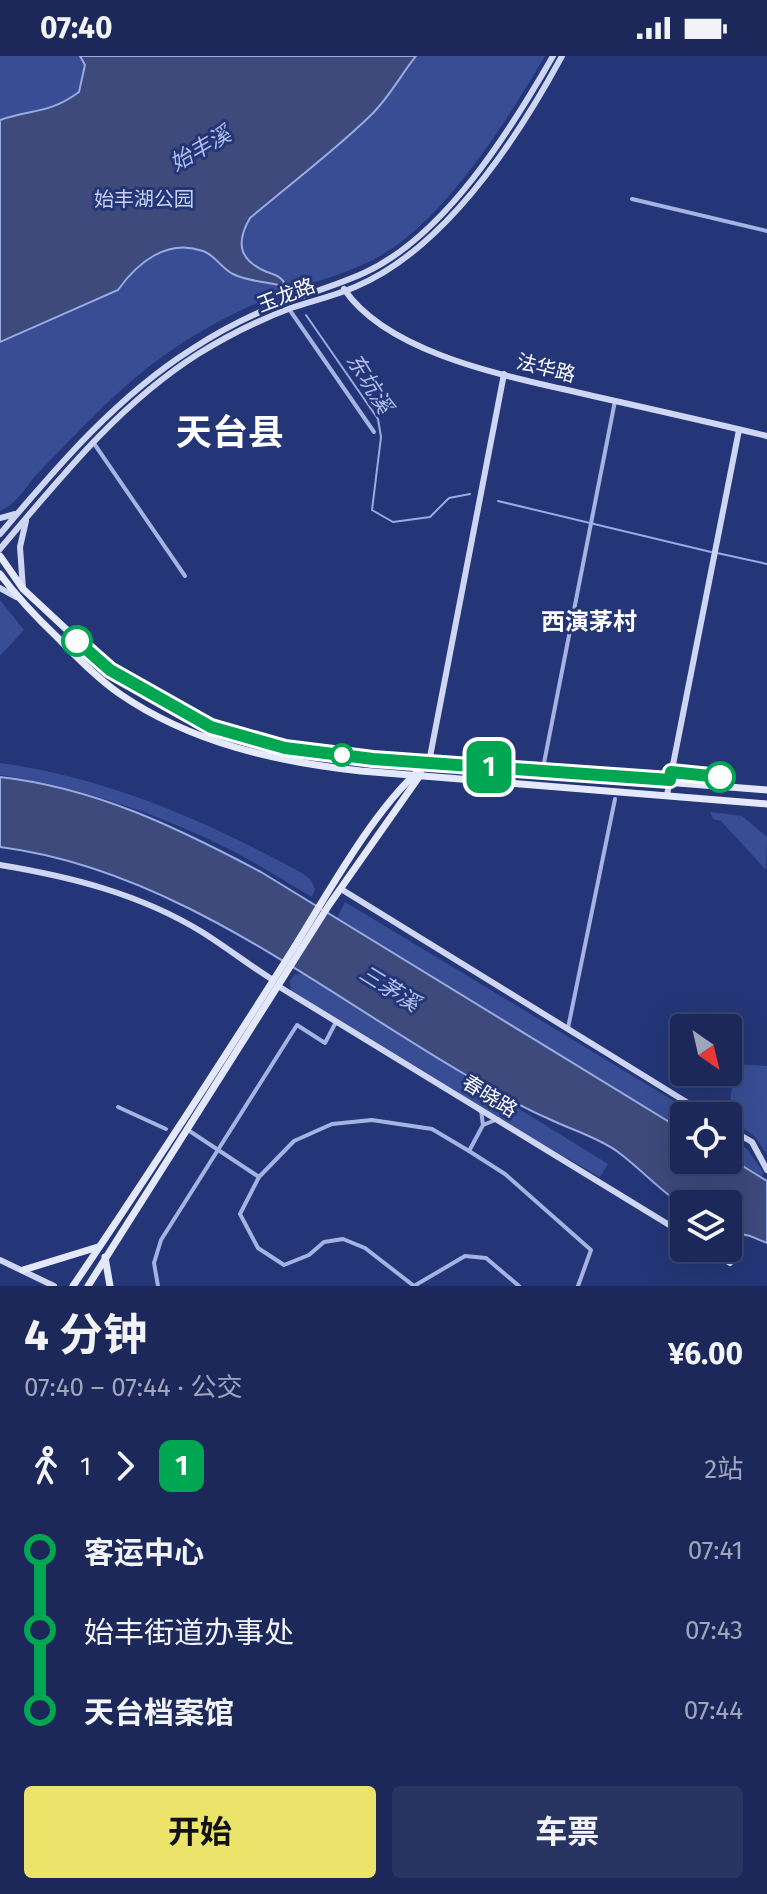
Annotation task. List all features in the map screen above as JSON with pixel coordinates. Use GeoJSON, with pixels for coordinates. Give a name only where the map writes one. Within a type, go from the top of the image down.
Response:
{"type":"FeatureCollection","features":[{"type":"Feature","properties":{"kind":"main road","name":"玉龙路"},"geometry":{"type":"LineString","coordinates":[[0,534],[93,430],[167,366],[229,327],[383,263],[437,219],[492,153],[553,56]]}},
{"type":"Feature","properties":{"kind":"main road","name":"玉龙路"},"geometry":{"type":"LineString","coordinates":[[0,549],[93,442],[138,398],[198,354],[289,309],[345,291],[392,268],[424,243],[502,154],[562,56]]}},
{"type":"Feature","properties":{"kind":"main road","name":"法华路"},"geometry":{"type":"LineString","coordinates":[[341,282],[363,311],[416,344],[451,360],[767,436]]}},
{"type":"Feature","properties":{"kind":"main road"},"geometry":{"type":"LineString","coordinates":[[73,1286],[183,1127],[326,903],[348,861],[429,762],[504,374]]}},
{"type":"Feature","properties":{"kind":"main road"},"geometry":{"type":"LineString","coordinates":[[667,795],[739,430]]}},
{"type":"Feature","properties":{"kind":"main road"},"geometry":{"type":"LineString","coordinates":[[0,518],[19,512]]}},
{"type":"Feature","properties":{"kind":"main road"},"geometry":{"type":"LineString","coordinates":[[23,589],[20,547],[27,517]]}},
{"type":"Feature","properties":{"kind":"main road"},"geometry":{"type":"LineString","coordinates":[[0,556],[23,589],[110,670],[211,727],[285,748],[315,752],[767,790]]}},
{"type":"Feature","properties":{"kind":"main road"},"geometry":{"type":"LineString","coordinates":[[0,574],[16,597],[122,695],[179,727],[242,750],[313,766],[767,804]]}},
{"type":"Feature","properties":{"kind":"main road"},"geometry":{"type":"LineString","coordinates":[[0,588],[16,597]]}},
{"type":"Feature","properties":{"kind":"main road"},"geometry":{"type":"LineString","coordinates":[[206,737],[211,727]]}},
{"type":"Feature","properties":{"kind":"main road"},"geometry":{"type":"LineString","coordinates":[[313,766],[315,752]]}},
{"type":"Feature","properties":{"kind":"main road"},"geometry":{"type":"LineString","coordinates":[[326,903],[341,889],[416,776]]}},
{"type":"Feature","properties":{"kind":"main road"},"geometry":{"type":"LineString","coordinates":[[750,802],[767,812]]}},
{"type":"Feature","properties":{"kind":"main road","name":"春晓路"},"geometry":{"type":"LineString","coordinates":[[0,865],[73,878],[144,903],[202,932],[336,1022],[670,1225]]}},
{"type":"Feature","properties":{"kind":"main road"},"geometry":{"type":"LineString","coordinates":[[341,889],[686,1102]]}},
{"type":"Feature","properties":{"kind":"main road"},"geometry":{"type":"LineString","coordinates":[[88,1286],[183,1127]]}},
{"type":"Feature","properties":{"kind":"main road"},"geometry":{"type":"LineString","coordinates":[[742,1136],[752,1142],[767,1170]]}},
{"type":"Feature","properties":{"kind":"main road"},"geometry":{"type":"LineString","coordinates":[[23,1270],[100,1247]]}},
{"type":"Feature","properties":{"kind":"main road"},"geometry":{"type":"LineString","coordinates":[[105,1257],[110,1286]]}},
{"type":"Feature","properties":{"kind":"main road"},"geometry":{"type":"LineString","coordinates":[[0,1260],[54,1286]]}},
{"type":"Feature","properties":{"kind":"street"},"geometry":{"type":"LineString","coordinates":[[632,199],[767,231]]}},
{"type":"Feature","properties":{"kind":"street"},"geometry":{"type":"LineString","coordinates":[[289,309],[374,432]]}},
{"type":"Feature","properties":{"kind":"street"},"geometry":{"type":"LineString","coordinates":[[544,763],[615,401]]}},
{"type":"Feature","properties":{"kind":"street"},"geometry":{"type":"LineString","coordinates":[[93,442],[185,576]]}},
{"type":"Feature","properties":{"kind":"street"},"geometry":{"type":"LineString","coordinates":[[568,1030],[615,799]]}},
{"type":"Feature","properties":{"kind":"street"},"geometry":{"type":"LineString","coordinates":[[158,1286],[154,1263],[161,1240],[297,1025],[325,1043],[336,1022]]}},
{"type":"Feature","properties":{"kind":"street"},"geometry":{"type":"LineString","coordinates":[[118,1107],[166,1129]]}},
{"type":"Feature","properties":{"kind":"street"},"geometry":{"type":"LineString","coordinates":[[469,1151],[483,1125],[481,1108]]}},
{"type":"Feature","properties":{"kind":"street"},"geometry":{"type":"LineString","coordinates":[[483,1125],[498,1119]]}},
{"type":"Feature","properties":{"kind":"street"},"geometry":{"type":"LineString","coordinates":[[519,1286],[486,1258],[465,1256],[414,1286],[365,1248],[343,1239],[324,1242],[309,1255],[284,1265],[258,1248],[240,1214],[259,1177],[294,1141],[332,1124],[372,1120],[409,1124],[432,1129],[505,1174],[591,1250],[578,1286]]}},
{"type":"Feature","properties":{"kind":"street"},"geometry":{"type":"LineString","coordinates":[[183,1127],[259,1177]]}},
{"type":"Feature","properties":{"kind":"green space","name":"始丰湖公园"},"geometry":{"type":"Polygon","coordinates":[[[0,56],[545,56],[477,161],[414,231],[361,266],[247,308],[174,349],[118,392],[16,499],[0,511],[0,56]]]}},
{"type":"Feature","properties":{"kind":"green space"},"geometry":{"type":"Polygon","coordinates":[[[0,600],[24,630],[0,656],[0,600]]]}},
{"type":"Feature","properties":{"kind":"green space"},"geometry":{"type":"Polygon","coordinates":[[[0,763],[80,779],[193,819],[302,873],[311,880],[315,889],[312,897],[233,851],[177,825],[90,795],[0,775],[0,763]]]}},
{"type":"Feature","properties":{"kind":"green space"},"geometry":{"type":"Polygon","coordinates":[[[710,812],[742,816],[767,837],[766,870],[721,821],[713,819],[710,812]]]}},
{"type":"Feature","properties":{"kind":"green space"},"geometry":{"type":"Polygon","coordinates":[[[345,902],[676,1102],[670,1102],[670,1121],[337,918],[345,902]]]}},
{"type":"Feature","properties":{"kind":"green space"},"geometry":{"type":"Polygon","coordinates":[[[295,974],[302,974],[608,1164],[600,1177],[498,1119],[291,991],[290,981],[295,974]]]}},
{"type":"Feature","properties":{"kind":"green space"},"geometry":{"type":"Polygon","coordinates":[[[742,1064],[767,1066],[767,1154],[754,1136],[742,1127],[742,1102],[730,1102],[732,1086],[742,1086],[742,1064]]]}},
{"type":"Feature","properties":{"kind":"green space"},"geometry":{"type":"Polygon","coordinates":[[[742,1145],[764,1173],[762,1176],[742,1164],[742,1145]]]}},
{"type":"Feature","properties":{"kind":"water","name":"始丰溪"},"geometry":{"type":"Polygon","coordinates":[[[80,56],[416,56],[370,116],[250,218],[243,235],[242,250],[250,262],[280,278],[284,282],[282,286],[239,277],[203,251],[177,248],[144,262],[118,290],[0,342],[0,120],[49,108],[79,92],[85,65],[80,56]]]}},
{"type":"Feature","properties":{"kind":"water","name":"三茅溪"},"geometry":{"type":"Polygon","coordinates":[[[0,777],[69,790],[135,812],[261,872],[670,1122],[670,1174],[742,1174],[742,1166],[767,1181],[767,1243],[742,1234],[742,1190],[670,1190],[670,1196],[610,1147],[466,1075],[300,971],[185,906],[125,880],[64,860],[0,847],[0,777]]]}},
{"type":"Feature","properties":{"kind":"waterway","name":"东坑溪"},"geometry":{"type":"LineString","coordinates":[[306,315],[378,419],[381,437],[372,510],[393,522],[430,517],[449,498],[470,494]]}},
{"type":"Feature","properties":{"kind":"waterway","name":"东坑溪"},"geometry":{"type":"LineString","coordinates":[[498,501],[711,552]]}},
{"type":"Feature","properties":{"kind":"waterway","name":"东坑溪"},"geometry":{"type":"LineString","coordinates":[[717,553],[767,564]]}},
{"type":"Feature","properties":{"kind":"bus line","name":"1"},"geometry":{"type":"LineString","coordinates":[[77,641],[110,670],[211,727],[285,748],[373,759],[670,780],[671,772],[720,777]]}},
{"type":"Feature","properties":{"kind":"district","name":"天台县"},"geometry":{"type":"Point","coordinates":[230,432]}},
{"type":"Feature","properties":{"kind":"district","name":"西演茅村"},"geometry":{"type":"Point","coordinates":[589,622]}}]}
